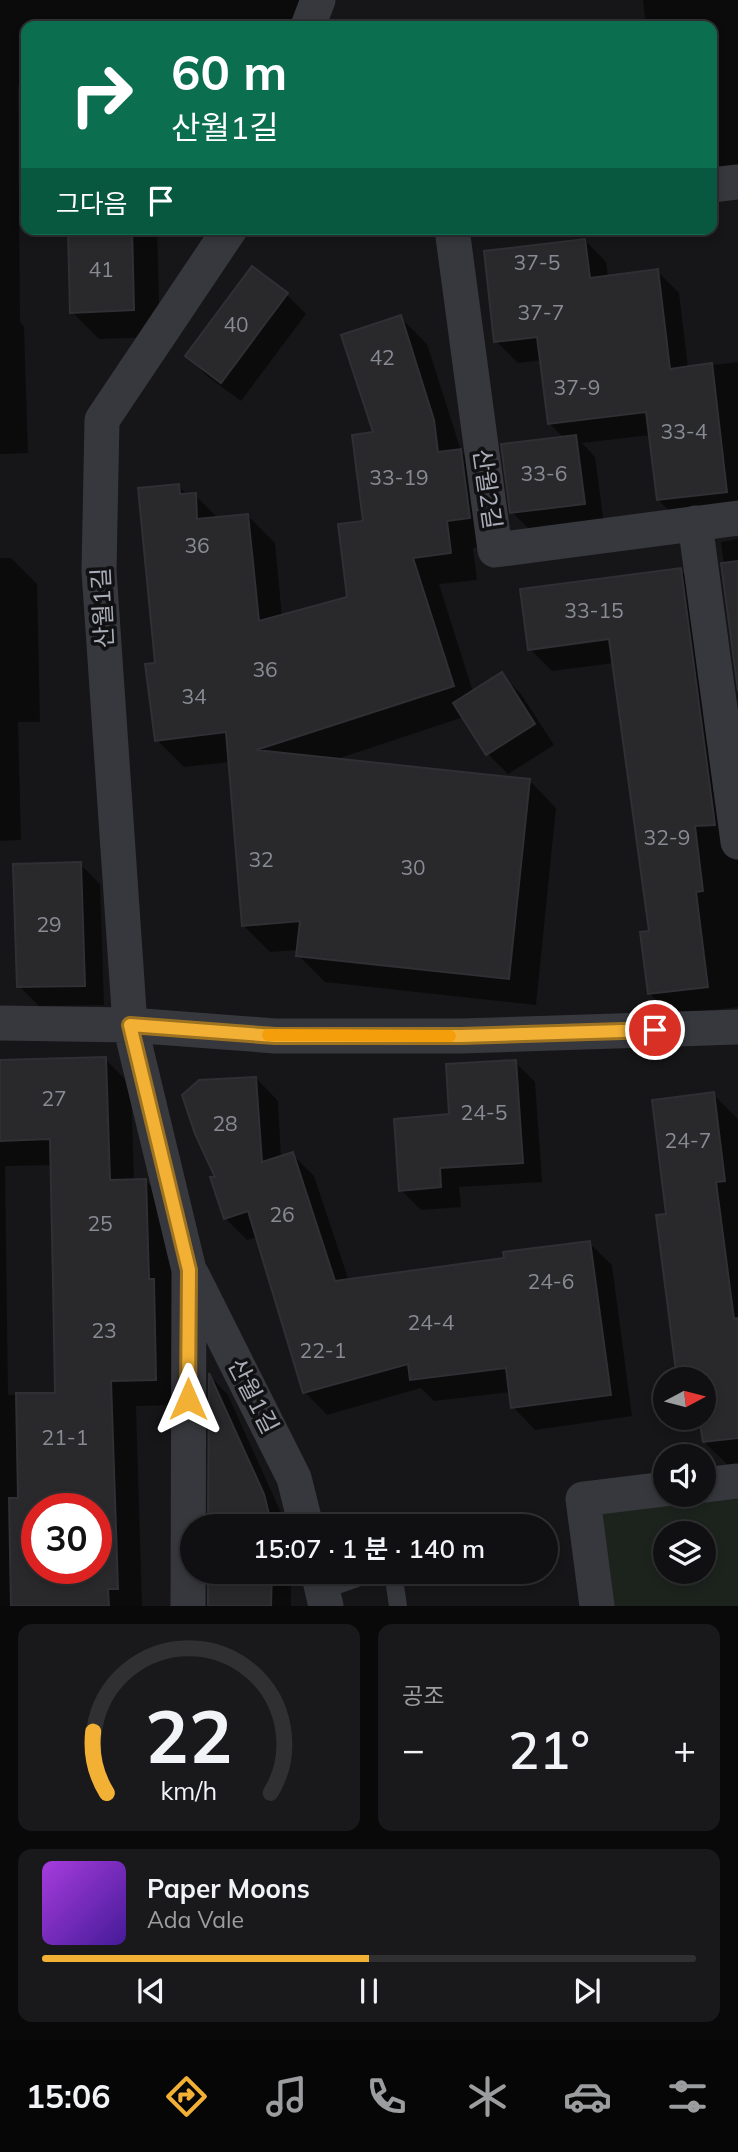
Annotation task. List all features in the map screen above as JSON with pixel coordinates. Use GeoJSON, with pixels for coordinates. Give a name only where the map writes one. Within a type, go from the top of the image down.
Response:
{"type":"FeatureCollection","features":[{"type":"Feature","properties":{"kind":"street"},"geometry":{"type":"LineString","coordinates":[[310,21],[318,0]]}},
{"type":"Feature","properties":{"kind":"street"},"geometry":{"type":"LineString","coordinates":[[717,184],[738,182]]}},
{"type":"Feature","properties":{"kind":"street","name":"산월1길"},"geometry":{"type":"LineString","coordinates":[[226,235],[102,420],[99,571],[130,1025],[189,1270],[294,1478],[303,1514]]}},
{"type":"Feature","properties":{"kind":"street","name":"산월2길"},"geometry":{"type":"LineString","coordinates":[[453,235],[495,550],[738,518]]}},
{"type":"Feature","properties":{"kind":"street"},"geometry":{"type":"LineString","coordinates":[[695,523],[738,842]]}},
{"type":"Feature","properties":{"kind":"street"},"geometry":{"type":"LineString","coordinates":[[0,1023],[130,1025],[315,1036],[461,1036],[738,1027]]}},
{"type":"Feature","properties":{"kind":"street","name":"산월1길"},"geometry":{"type":"LineString","coordinates":[[187,1606],[189,1270]]}},
{"type":"Feature","properties":{"kind":"street"},"geometry":{"type":"LineString","coordinates":[[716,1484],[738,1481]]}},
{"type":"Feature","properties":{"kind":"street"},"geometry":{"type":"LineString","coordinates":[[597,1606],[583,1499],[653,1490]]}},
{"type":"Feature","properties":{"kind":"lane"},"geometry":{"type":"LineString","coordinates":[[395,1584],[398,1606]]}},
{"type":"Feature","properties":{"kind":"shaded area"},"geometry":{"type":"Polygon","coordinates":[[[738,1489],[738,1606],[613,1606],[600,1506],[653,1499],[653,1507],[716,1507],[716,1492],[738,1489]]]}},
{"type":"Feature","properties":{"kind":"building"},"geometry":{"type":"Polygon","coordinates":[[[68,235],[132,235],[134,310],[70,313],[68,235]]]}},
{"type":"Feature","properties":{"kind":"building"},"geometry":{"type":"Polygon","coordinates":[[[585,239],[590,278],[658,269],[670,369],[712,363],[727,492],[657,500],[646,412],[548,424],[537,337],[494,342],[484,251],[585,239]]]}},
{"type":"Feature","properties":{"kind":"building"},"geometry":{"type":"Polygon","coordinates":[[[252,266],[288,293],[221,383],[185,356],[252,266]]]}},
{"type":"Feature","properties":{"kind":"building"},"geometry":{"type":"Polygon","coordinates":[[[401,315],[434,420],[438,452],[461,449],[470,518],[447,521],[451,553],[413,558],[454,686],[256,750],[530,779],[509,979],[296,956],[300,921],[242,926],[226,732],[155,741],[145,664],[155,663],[138,488],[179,484],[180,494],[196,493],[197,519],[248,514],[259,621],[347,597],[338,524],[363,521],[352,435],[373,432],[341,335],[401,315]]]}},
{"type":"Feature","properties":{"kind":"building"},"geometry":{"type":"Polygon","coordinates":[[[576,435],[585,504],[510,513],[501,444],[576,435]]]}},
{"type":"Feature","properties":{"kind":"building"},"geometry":{"type":"Polygon","coordinates":[[[738,561],[738,691],[721,563],[738,561]]]}},
{"type":"Feature","properties":{"kind":"building"},"geometry":{"type":"Polygon","coordinates":[[[681,568],[715,825],[695,826],[703,891],[696,892],[708,987],[648,994],[640,932],[649,931],[609,639],[528,650],[520,589],[681,568]]]}},
{"type":"Feature","properties":{"kind":"building"},"geometry":{"type":"Polygon","coordinates":[[[502,672],[535,724],[486,755],[453,703],[502,672]]]}},
{"type":"Feature","properties":{"kind":"building"},"geometry":{"type":"Polygon","coordinates":[[[81,862],[85,986],[17,987],[13,864],[81,862]]]}},
{"type":"Feature","properties":{"kind":"building"},"geometry":{"type":"Polygon","coordinates":[[[106,1057],[110,1180],[146,1179],[149,1279],[154,1279],[156,1380],[111,1381],[118,1589],[108,1589],[109,1606],[11,1606],[9,1498],[18,1498],[16,1393],[55,1393],[50,1139],[0,1141],[0,1060],[106,1057]]]}},
{"type":"Feature","properties":{"kind":"building"},"geometry":{"type":"Polygon","coordinates":[[[516,1060],[523,1163],[440,1168],[441,1187],[399,1191],[394,1119],[449,1114],[446,1064],[516,1060]]]}},
{"type":"Feature","properties":{"kind":"building"},"geometry":{"type":"Polygon","coordinates":[[[256,1077],[262,1162],[293,1152],[335,1281],[504,1258],[503,1252],[590,1241],[611,1395],[511,1408],[506,1368],[410,1380],[408,1364],[303,1393],[248,1211],[224,1219],[210,1177],[215,1177],[195,1134],[182,1095],[199,1080],[256,1077]]]}},
{"type":"Feature","properties":{"kind":"building"},"geometry":{"type":"Polygon","coordinates":[[[714,1092],[725,1181],[716,1182],[734,1319],[738,1318],[738,1438],[703,1442],[701,1430],[716,1430],[716,1367],[675,1367],[656,1215],[666,1214],[652,1100],[714,1092]]]}},
{"type":"Feature","properties":{"kind":"building"},"geometry":{"type":"Polygon","coordinates":[[[209,1373],[264,1494],[269,1514],[208,1514],[209,1373]]]}},
{"type":"Feature","properties":{"kind":"building"},"geometry":{"type":"Polygon","coordinates":[[[208,1584],[272,1584],[271,1606],[208,1606],[208,1584]]]}},
{"type":"Feature","properties":{"kind":"slow traffic"},"geometry":{"type":"LineString","coordinates":[[268,1035],[450,1036]]}},
{"type":"Feature","properties":{"kind":"route"},"geometry":{"type":"LineString","coordinates":[[188,1399],[189,1270],[130,1025],[275,1036],[461,1036],[655,1030]]}}]}
